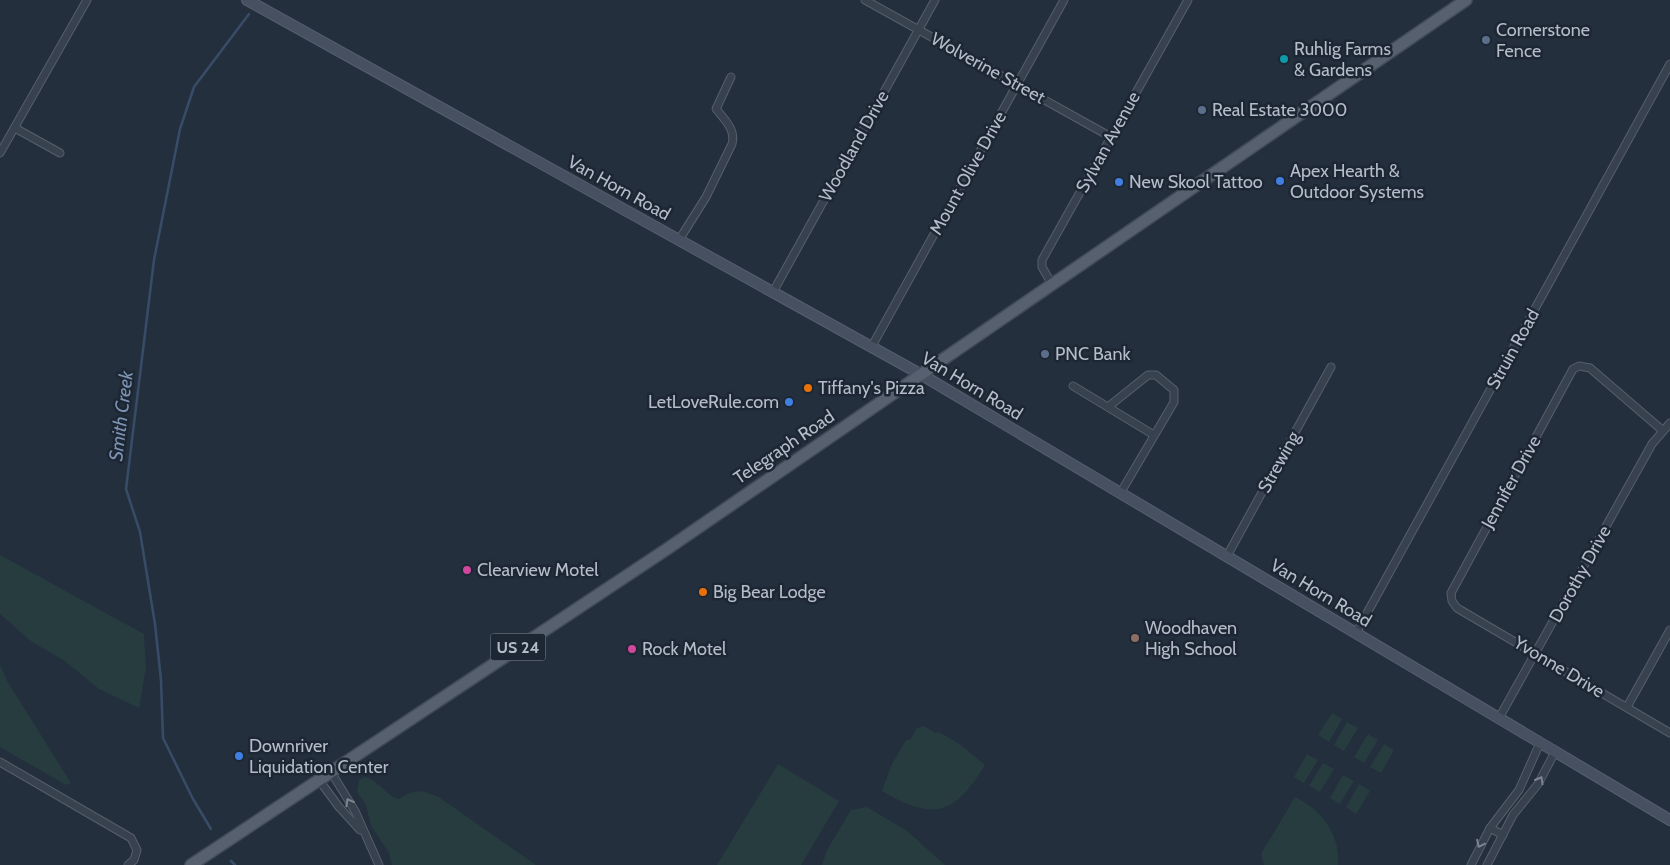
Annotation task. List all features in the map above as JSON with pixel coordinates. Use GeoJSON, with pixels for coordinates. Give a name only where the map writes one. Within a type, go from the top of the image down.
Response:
{"type":"FeatureCollection","features":[{"type":"Feature","properties":{"kind":"main road","name":"Van Horn Road"},"geometry":{"type":"LineString","coordinates":[[247,0],[872,346],[1121,492],[1670,820]]}},
{"type":"Feature","properties":{"kind":"main road","name":"Telegraph Road"},"geometry":{"type":"LineString","coordinates":[[191,865],[667,548],[922,375],[1466,0]]}},
{"type":"Feature","properties":{"kind":"street"},"geometry":{"type":"LineString","coordinates":[[0,152],[87,0]]}},
{"type":"Feature","properties":{"kind":"street","name":"Wolverine Street"},"geometry":{"type":"LineString","coordinates":[[865,0],[1110,136]]}},
{"type":"Feature","properties":{"kind":"street","name":"Woodland Drive"},"geometry":{"type":"LineString","coordinates":[[773,292],[935,0]]}},
{"type":"Feature","properties":{"kind":"street","name":"Mount Olive Drive"},"geometry":{"type":"LineString","coordinates":[[872,346],[1064,0]]}},
{"type":"Feature","properties":{"kind":"street","name":"Sylvan Avenue"},"geometry":{"type":"LineString","coordinates":[[1053,286],[1042,267],[1042,260],[1188,0]]}},
{"type":"Feature","properties":{"kind":"street","name":"Struin Road"},"geometry":{"type":"LineString","coordinates":[[1356,633],[1670,64]]}},
{"type":"Feature","properties":{"kind":"street"},"geometry":{"type":"LineString","coordinates":[[679,240],[706,197],[732,144],[734,137],[731,128],[716,110],[731,77]]}},
{"type":"Feature","properties":{"kind":"street"},"geometry":{"type":"LineString","coordinates":[[15,128],[60,153]]}},
{"type":"Feature","properties":{"kind":"street","name":"Jennifer Drive"},"geometry":{"type":"LineString","coordinates":[[1451,599],[1453,587],[1570,372],[1575,368],[1585,366],[1590,368],[1662,430]]}},
{"type":"Feature","properties":{"kind":"street","name":"Strewing"},"geometry":{"type":"LineString","coordinates":[[1227,556],[1331,367]]}},
{"type":"Feature","properties":{"kind":"street"},"geometry":{"type":"LineString","coordinates":[[1108,407],[1146,376],[1156,376],[1172,387],[1175,398],[1121,492]]}},
{"type":"Feature","properties":{"kind":"street"},"geometry":{"type":"LineString","coordinates":[[1073,386],[1154,435]]}},
{"type":"Feature","properties":{"kind":"street","name":"Dorothy Drive"},"geometry":{"type":"LineString","coordinates":[[1499,718],[1652,444],[1662,430],[1670,423]]}},
{"type":"Feature","properties":{"kind":"street","name":"Yvonne Drive"},"geometry":{"type":"LineString","coordinates":[[1451,599],[1457,608],[1670,733]]}},
{"type":"Feature","properties":{"kind":"street"},"geometry":{"type":"LineString","coordinates":[[1627,707],[1670,630]]}},
{"type":"Feature","properties":{"kind":"street"},"geometry":{"type":"LineString","coordinates":[[1471,865],[1490,828],[1519,790],[1540,743]]}},
{"type":"Feature","properties":{"kind":"street"},"geometry":{"type":"LineString","coordinates":[[1487,865],[1513,815],[1529,797],[1555,752]]}},
{"type":"Feature","properties":{"kind":"street"},"geometry":{"type":"LineString","coordinates":[[0,762],[131,838],[137,850],[134,860],[128,865]]}},
{"type":"Feature","properties":{"kind":"street"},"geometry":{"type":"LineString","coordinates":[[331,772],[355,811],[378,865]]}},
{"type":"Feature","properties":{"kind":"street"},"geometry":{"type":"LineString","coordinates":[[319,780],[338,807],[364,834]]}},
{"type":"Feature","properties":{"kind":"street"},"geometry":{"type":"LineString","coordinates":[[1519,790],[1529,797]]}},
{"type":"Feature","properties":{"kind":"street"},"geometry":{"type":"LineString","coordinates":[[1490,828],[1503,835]]}},
{"type":"Feature","properties":{"kind":"green space"},"geometry":{"type":"Polygon","coordinates":[[[0,555],[144,634],[146,667],[139,708],[99,689],[65,661],[32,642],[0,614],[0,555]]]}},
{"type":"Feature","properties":{"kind":"green space"},"geometry":{"type":"Polygon","coordinates":[[[0,665],[7,681],[71,783],[66,785],[0,747],[0,665]]]}},
{"type":"Feature","properties":{"kind":"green space"},"geometry":{"type":"Polygon","coordinates":[[[1332,713],[1342,719],[1329,742],[1318,735],[1332,713]]]}},
{"type":"Feature","properties":{"kind":"green space"},"geometry":{"type":"Polygon","coordinates":[[[1347,722],[1358,728],[1344,751],[1334,745],[1347,722]]]}},
{"type":"Feature","properties":{"kind":"green space"},"geometry":{"type":"Polygon","coordinates":[[[924,726],[935,733],[939,732],[961,745],[985,765],[963,795],[952,804],[941,808],[915,807],[882,791],[892,764],[906,740],[911,739],[917,728],[924,726]]]}},
{"type":"Feature","properties":{"kind":"green space"},"geometry":{"type":"Polygon","coordinates":[[[1368,734],[1378,740],[1364,763],[1354,757],[1368,734]]]}},
{"type":"Feature","properties":{"kind":"green space"},"geometry":{"type":"Polygon","coordinates":[[[1384,744],[1394,750],[1381,773],[1370,767],[1384,744]]]}},
{"type":"Feature","properties":{"kind":"green space"},"geometry":{"type":"Polygon","coordinates":[[[1307,754],[1318,760],[1304,783],[1294,777],[1307,754]]]}},
{"type":"Feature","properties":{"kind":"green space"},"geometry":{"type":"Polygon","coordinates":[[[1323,763],[1334,769],[1320,792],[1309,786],[1323,763]]]}},
{"type":"Feature","properties":{"kind":"green space"},"geometry":{"type":"Polygon","coordinates":[[[778,764],[839,801],[801,865],[717,865],[778,764]]]}},
{"type":"Feature","properties":{"kind":"green space"},"geometry":{"type":"Polygon","coordinates":[[[1343,775],[1354,781],[1340,804],[1330,798],[1343,775]]]}},
{"type":"Feature","properties":{"kind":"green space"},"geometry":{"type":"Polygon","coordinates":[[[365,777],[371,779],[390,795],[399,799],[410,793],[420,791],[440,798],[536,865],[392,865],[389,853],[371,826],[366,805],[357,792],[359,780],[365,777]]]}},
{"type":"Feature","properties":{"kind":"green space"},"geometry":{"type":"Polygon","coordinates":[[[1359,784],[1370,791],[1356,814],[1346,807],[1359,784]]]}},
{"type":"Feature","properties":{"kind":"green space"},"geometry":{"type":"Polygon","coordinates":[[[1295,797],[1305,802],[1327,824],[1336,843],[1338,865],[1264,865],[1261,854],[1295,797]]]}},
{"type":"Feature","properties":{"kind":"green space"},"geometry":{"type":"Polygon","coordinates":[[[867,807],[907,831],[945,865],[822,865],[827,850],[851,810],[867,807]]]}},
{"type":"Feature","properties":{"kind":"waterway","name":"Smith Creek"},"geometry":{"type":"LineString","coordinates":[[211,829],[193,799],[163,738],[161,680],[155,624],[140,532],[126,489],[154,260],[180,129],[194,87],[249,14]]}},
{"type":"Feature","properties":{"kind":"waterway","name":"Smith Creek"},"geometry":{"type":"LineString","coordinates":[[231,861],[235,865]]}},
{"type":"Feature","properties":{"kind":"place","name":"Cornerstone Fence"},"geometry":{"type":"Point","coordinates":[1486,40]}},
{"type":"Feature","properties":{"kind":"place","name":"Ruhlig Farms & Gardens"},"geometry":{"type":"Point","coordinates":[1284,59]}},
{"type":"Feature","properties":{"kind":"place","name":"Real Estate 3000"},"geometry":{"type":"Point","coordinates":[1202,110]}},
{"type":"Feature","properties":{"kind":"place","name":"Apex Hearth & Outdoor Systems"},"geometry":{"type":"Point","coordinates":[1280,181]}},
{"type":"Feature","properties":{"kind":"place","name":"New Skool Tattoo"},"geometry":{"type":"Point","coordinates":[1119,182]}},
{"type":"Feature","properties":{"kind":"place","name":"PNC Bank"},"geometry":{"type":"Point","coordinates":[1045,354]}},
{"type":"Feature","properties":{"kind":"place","name":"Tiffany's Pizza"},"geometry":{"type":"Point","coordinates":[808,388]}},
{"type":"Feature","properties":{"kind":"place","name":"LetLoveRule.com"},"geometry":{"type":"Point","coordinates":[789,402]}},
{"type":"Feature","properties":{"kind":"place","name":"Clearview Motel"},"geometry":{"type":"Point","coordinates":[467,570]}},
{"type":"Feature","properties":{"kind":"place","name":"Big Bear Lodge"},"geometry":{"type":"Point","coordinates":[703,592]}},
{"type":"Feature","properties":{"kind":"place","name":"Woodhaven High School"},"geometry":{"type":"Point","coordinates":[1135,638]}},
{"type":"Feature","properties":{"kind":"place","name":"Rock Motel"},"geometry":{"type":"Point","coordinates":[632,649]}},
{"type":"Feature","properties":{"kind":"place","name":"Downriver Liquidation Center"},"geometry":{"type":"Point","coordinates":[239,756]}}]}
